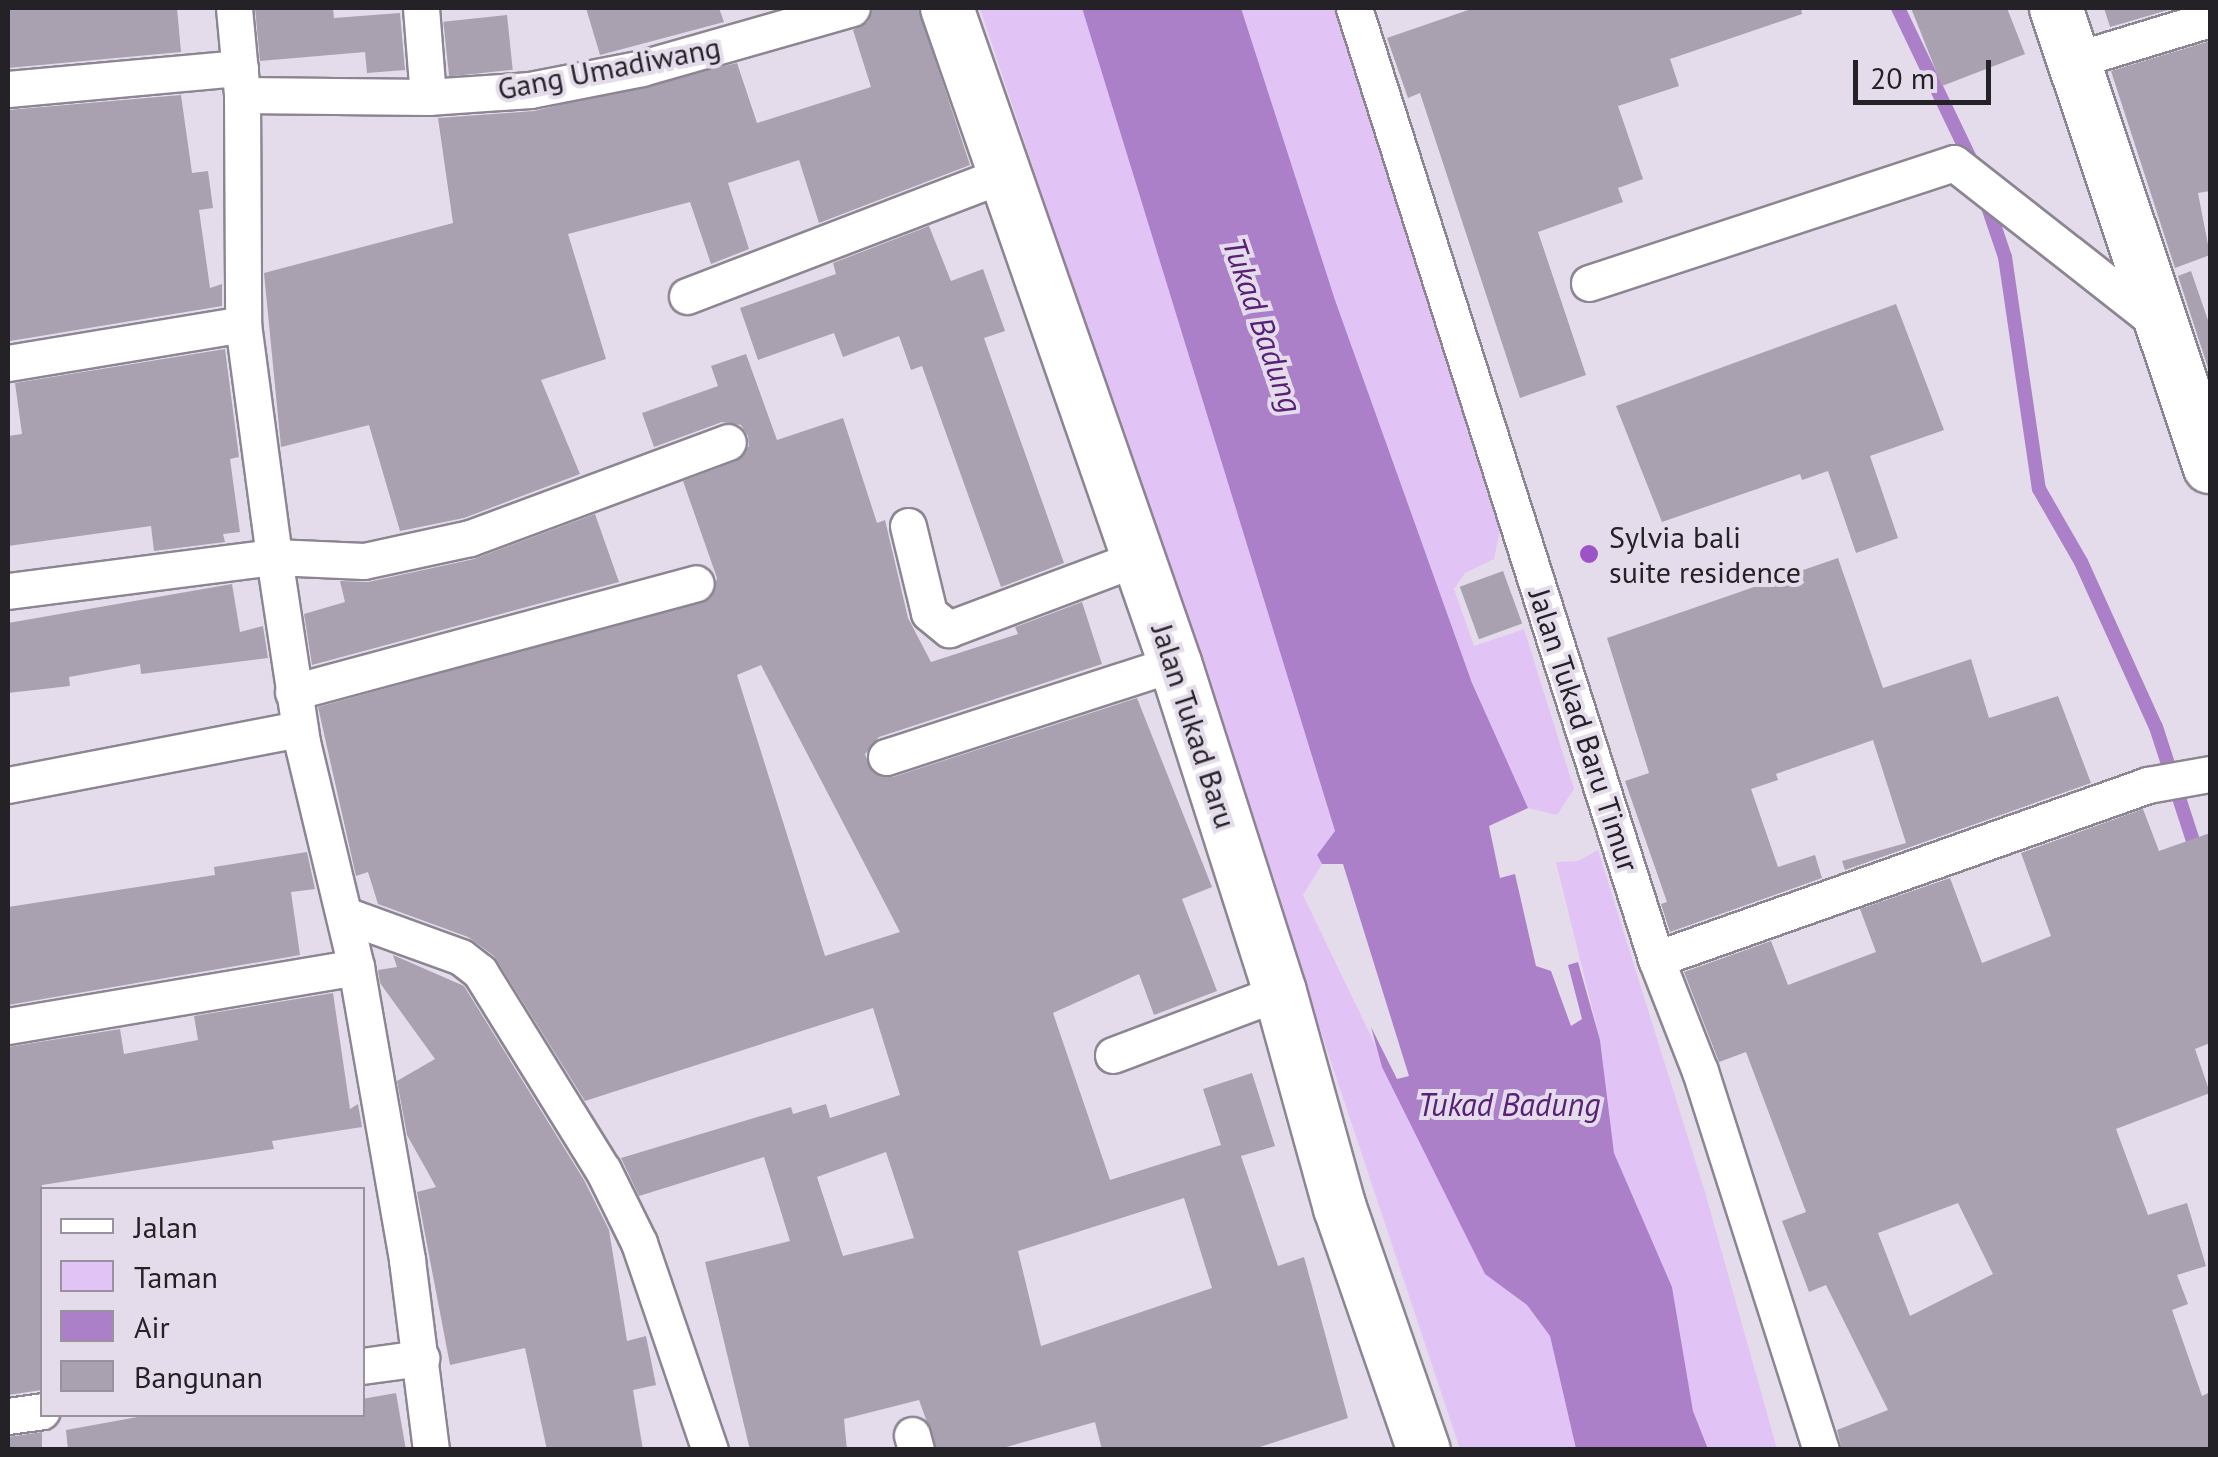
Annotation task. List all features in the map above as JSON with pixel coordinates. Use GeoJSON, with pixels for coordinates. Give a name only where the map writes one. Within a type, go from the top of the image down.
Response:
{"type":"FeatureCollection","features":[{"type":"Feature","properties":{"kind":"street"},"geometry":{"type":"LineString","coordinates":[[234,8],[241,82],[243,324],[274,557],[300,729],[356,967],[421,1358],[431,1450]]}},
{"type":"Feature","properties":{"kind":"street"},"geometry":{"type":"LineString","coordinates":[[421,8],[428,97]]}},
{"type":"Feature","properties":{"kind":"street","name":"Gang Umadiwang"},"geometry":{"type":"LineString","coordinates":[[8,89],[241,82],[428,97],[530,90],[642,68],[852,8]]}},
{"type":"Feature","properties":{"kind":"street","name":"Jalan Tukad Baru"},"geometry":{"type":"LineString","coordinates":[[947,8],[1002,175],[1175,662],[1280,992],[1340,1208],[1424,1450]]}},
{"type":"Feature","properties":{"kind":"street","name":"Jalan Tukad Baru Timur"},"geometry":{"type":"LineString","coordinates":[[1354,8],[1656,959],[1700,1071],[1821,1450]]}},
{"type":"Feature","properties":{"kind":"street"},"geometry":{"type":"LineString","coordinates":[[2056,8],[2210,467]]}},
{"type":"Feature","properties":{"kind":"street"},"geometry":{"type":"LineString","coordinates":[[2075,60],[2210,19]]}},
{"type":"Feature","properties":{"kind":"street"},"geometry":{"type":"LineString","coordinates":[[1589,282],[1941,165],[1964,168],[2164,327]]}},
{"type":"Feature","properties":{"kind":"street"},"geometry":{"type":"LineString","coordinates":[[687,296],[1002,175]]}},
{"type":"Feature","properties":{"kind":"street"},"geometry":{"type":"LineString","coordinates":[[8,363],[243,324]]}},
{"type":"Feature","properties":{"kind":"street"},"geometry":{"type":"LineString","coordinates":[[8,591],[274,557],[364,561],[470,538],[728,442]]}},
{"type":"Feature","properties":{"kind":"street"},"geometry":{"type":"LineString","coordinates":[[908,526],[929,613],[949,629],[1138,558]]}},
{"type":"Feature","properties":{"kind":"street"},"geometry":{"type":"LineString","coordinates":[[293,692],[696,582]]}},
{"type":"Feature","properties":{"kind":"street"},"geometry":{"type":"LineString","coordinates":[[886,757],[1175,662]]}},
{"type":"Feature","properties":{"kind":"street"},"geometry":{"type":"LineString","coordinates":[[8,786],[300,729]]}},
{"type":"Feature","properties":{"kind":"street"},"geometry":{"type":"LineString","coordinates":[[1656,959],[2148,786],[2210,774]]}},
{"type":"Feature","properties":{"kind":"street"},"geometry":{"type":"LineString","coordinates":[[344,915],[461,957],[480,972],[576,1125],[639,1243],[710,1450]]}},
{"type":"Feature","properties":{"kind":"street"},"geometry":{"type":"LineString","coordinates":[[8,1026],[356,967]]}},
{"type":"Feature","properties":{"kind":"street"},"geometry":{"type":"LineString","coordinates":[[1114,1055],[1280,992]]}},
{"type":"Feature","properties":{"kind":"street"},"geometry":{"type":"LineString","coordinates":[[365,1366],[421,1358]]}},
{"type":"Feature","properties":{"kind":"street"},"geometry":{"type":"LineString","coordinates":[[8,1416],[40,1411]]}},
{"type":"Feature","properties":{"kind":"green space"},"geometry":{"type":"Polygon","coordinates":[[[980,8],[1082,8],[1335,831],[1317,855],[1322,864],[1303,895],[1485,1273],[1527,1305],[1550,1336],[1576,1449],[1460,1449],[980,8]]]}},
{"type":"Feature","properties":{"kind":"green space"},"geometry":{"type":"Polygon","coordinates":[[[1241,8],[1334,8],[1500,530],[1494,559],[1465,573],[1454,589],[1474,646],[1524,629],[1574,789],[1557,815],[1528,808],[1472,683],[1335,300],[1241,8]]]}},
{"type":"Feature","properties":{"kind":"green space"},"geometry":{"type":"Polygon","coordinates":[[[1598,850],[1705,1192],[1777,1449],[1708,1449],[1693,1411],[1672,1287],[1614,1153],[1600,1040],[1556,862],[1578,861],[1598,850]]]}},
{"type":"Feature","properties":{"kind":"water","name":"Tukad Badung"},"geometry":{"type":"Polygon","coordinates":[[[1082,8],[1241,8],[1335,300],[1472,683],[1528,808],[1489,826],[1500,878],[1515,874],[1536,966],[1551,971],[1571,1026],[1582,1019],[1568,965],[1578,962],[1600,1040],[1614,1153],[1672,1287],[1693,1411],[1708,1449],[1576,1449],[1550,1336],[1527,1305],[1485,1274],[1382,1067],[1371,1027],[1397,1079],[1409,1076],[1343,864],[1322,864],[1317,855],[1335,831],[1082,8]]]}},
{"type":"Feature","properties":{"kind":"building"},"geometry":{"type":"Polygon","coordinates":[[[8,8],[177,8],[181,52],[8,68],[8,8]]]}},
{"type":"Feature","properties":{"kind":"building"},"geometry":{"type":"Polygon","coordinates":[[[255,8],[333,8],[334,18],[400,13],[405,70],[367,73],[365,52],[260,61],[255,8]]]}},
{"type":"Feature","properties":{"kind":"building"},"geometry":{"type":"Polygon","coordinates":[[[586,8],[719,8],[724,22],[600,55],[586,8]]]}},
{"type":"Feature","properties":{"kind":"building"},"geometry":{"type":"Polygon","coordinates":[[[873,8],[918,8],[970,165],[819,223],[799,160],[728,183],[749,249],[711,264],[690,202],[568,234],[606,359],[541,380],[580,474],[464,518],[400,531],[369,425],[281,447],[264,273],[453,223],[438,118],[534,111],[737,63],[757,123],[871,87],[853,30],[868,22],[873,8]]]}},
{"type":"Feature","properties":{"kind":"building"},"geometry":{"type":"Polygon","coordinates":[[[1474,8],[1801,8],[1802,14],[1670,59],[1679,86],[1618,106],[1643,179],[1618,188],[1623,202],[1538,232],[1586,375],[1520,398],[1420,93],[1408,98],[1387,38],[1474,8]]]}},
{"type":"Feature","properties":{"kind":"building"},"geometry":{"type":"Polygon","coordinates":[[[1911,8],[2007,8],[2025,54],[1942,86],[1911,8]]]}},
{"type":"Feature","properties":{"kind":"building"},"geometry":{"type":"Polygon","coordinates":[[[2104,8],[2175,8],[2110,27],[2104,8]]]}},
{"type":"Feature","properties":{"kind":"building"},"geometry":{"type":"Polygon","coordinates":[[[507,15],[513,70],[449,76],[443,22],[507,15]]]}},
{"type":"Feature","properties":{"kind":"building"},"geometry":{"type":"Polygon","coordinates":[[[2210,41],[2210,191],[2198,193],[2210,255],[2175,268],[2111,71],[2210,41]]]}},
{"type":"Feature","properties":{"kind":"building"},"geometry":{"type":"Polygon","coordinates":[[[181,95],[192,173],[208,171],[213,208],[199,210],[210,288],[222,284],[222,306],[10,341],[8,110],[181,95]]]}},
{"type":"Feature","properties":{"kind":"building"},"geometry":{"type":"Polygon","coordinates":[[[929,226],[951,281],[983,269],[1005,331],[984,338],[1064,563],[1001,587],[922,366],[911,370],[899,336],[843,357],[834,333],[758,360],[740,308],[836,274],[833,263],[929,226]]]}},
{"type":"Feature","properties":{"kind":"building"},"geometry":{"type":"Polygon","coordinates":[[[2191,271],[2210,326],[2210,374],[2178,276],[2191,271]]]}},
{"type":"Feature","properties":{"kind":"building"},"geometry":{"type":"Polygon","coordinates":[[[1896,304],[1944,430],[1870,456],[1898,538],[1856,553],[1828,471],[1802,480],[1800,474],[1662,522],[1616,406],[1896,304]]]}},
{"type":"Feature","properties":{"kind":"building"},"geometry":{"type":"Polygon","coordinates":[[[225,349],[239,457],[230,459],[240,532],[223,534],[225,542],[154,551],[151,526],[8,546],[8,436],[22,434],[15,383],[225,349]]]}},
{"type":"Feature","properties":{"kind":"building"},"geometry":{"type":"Polygon","coordinates":[[[746,354],[777,440],[843,418],[877,523],[885,520],[908,618],[931,662],[1018,634],[1015,627],[1082,602],[1102,664],[879,737],[865,754],[873,773],[893,777],[1137,698],[1212,887],[1182,899],[1217,991],[1154,1015],[1139,974],[1053,1013],[1110,1180],[1221,1145],[1203,1089],[1252,1073],[1275,1146],[1241,1156],[1278,1266],[1304,1257],[1348,1418],[1251,1450],[1102,1450],[1095,1422],[996,1450],[937,1450],[919,1400],[844,1419],[847,1450],[750,1450],[705,1262],[790,1241],[764,1157],[639,1196],[621,1158],[791,1107],[793,1114],[826,1104],[830,1118],[900,1095],[873,1008],[585,1101],[494,956],[468,937],[378,904],[368,872],[356,876],[318,707],[710,599],[717,578],[683,481],[736,461],[749,446],[748,436],[741,425],[722,422],[654,447],[642,413],[718,386],[711,366],[746,354]],[[761,665],[737,675],[825,956],[900,932],[761,665]],[[886,1152],[817,1177],[843,1256],[914,1238],[886,1152]],[[1184,1198],[1018,1251],[1041,1346],[1212,1288],[1184,1198]]]}},
{"type":"Feature","properties":{"kind":"building"},"geometry":{"type":"Polygon","coordinates":[[[595,514],[619,582],[312,665],[304,614],[345,602],[340,581],[368,582],[474,559],[595,514]]]}},
{"type":"Feature","properties":{"kind":"building"},"geometry":{"type":"Polygon","coordinates":[[[1838,558],[1883,688],[1971,659],[1989,718],[2058,696],[2091,783],[1845,870],[1842,861],[1906,843],[1873,740],[1776,774],[1778,780],[1751,789],[1778,867],[1815,855],[1822,878],[1670,932],[1661,904],[1667,902],[1625,781],[1649,773],[1607,638],[1838,558]]]}},
{"type":"Feature","properties":{"kind":"building"},"geometry":{"type":"Polygon","coordinates":[[[1503,571],[1522,624],[1479,639],[1460,587],[1503,571]]]}},
{"type":"Feature","properties":{"kind":"building"},"geometry":{"type":"Polygon","coordinates":[[[232,584],[240,632],[263,626],[268,658],[141,674],[140,664],[69,677],[70,686],[8,693],[8,623],[232,584]]]}},
{"type":"Feature","properties":{"kind":"building"},"geometry":{"type":"Polygon","coordinates":[[[2143,809],[2159,851],[2210,833],[2210,1043],[2195,1049],[2210,1093],[2116,1129],[2148,1215],[2187,1203],[2206,1266],[2177,1275],[2188,1304],[2172,1310],[2202,1396],[2210,1392],[2210,1450],[1842,1450],[1837,1430],[1888,1410],[1826,1285],[1809,1292],[1782,1221],[1806,1212],[1746,1052],[1719,1062],[1684,972],[1771,941],[1788,985],[1876,952],[1860,909],[1950,878],[1982,963],[2051,936],[2021,853],[2143,809]],[[1958,1203],[1878,1233],[1910,1316],[1993,1274],[1958,1203]]]}},
{"type":"Feature","properties":{"kind":"building"},"geometry":{"type":"Polygon","coordinates":[[[307,852],[315,889],[291,892],[300,955],[8,1005],[8,907],[215,875],[214,867],[307,852]]]}},
{"type":"Feature","properties":{"kind":"building"},"geometry":{"type":"Polygon","coordinates":[[[393,955],[464,986],[584,1180],[609,1230],[627,1341],[646,1336],[656,1385],[633,1390],[643,1450],[547,1450],[525,1348],[450,1365],[417,1192],[436,1187],[407,1135],[397,1081],[435,1059],[380,983],[378,970],[397,967],[393,955]]]}},
{"type":"Feature","properties":{"kind":"building"},"geometry":{"type":"Polygon","coordinates":[[[333,993],[350,1109],[358,1104],[362,1127],[272,1141],[274,1149],[42,1185],[40,1390],[8,1395],[8,1047],[120,1029],[124,1054],[198,1040],[194,1016],[333,993]]]}},
{"type":"Feature","properties":{"kind":"building"},"geometry":{"type":"Polygon","coordinates":[[[396,1393],[406,1450],[68,1450],[66,1430],[138,1417],[365,1417],[365,1398],[396,1393]]]}},
{"type":"Feature","properties":{"kind":"building"},"geometry":{"type":"Polygon","coordinates":[[[42,1432],[42,1450],[8,1450],[8,1437],[42,1432]]]}},
{"type":"Feature","properties":{"kind":"waterway"},"geometry":{"type":"LineString","coordinates":[[1898,8],[1977,173]]}},
{"type":"Feature","properties":{"kind":"waterway"},"geometry":{"type":"LineString","coordinates":[[1985,198],[2005,257],[2039,489],[2081,562],[2156,727],[2198,856]]}},
{"type":"Feature","properties":{"kind":"place","name":"Sylvia bali suite residence"},"geometry":{"type":"Point","coordinates":[1589,554]}}]}
